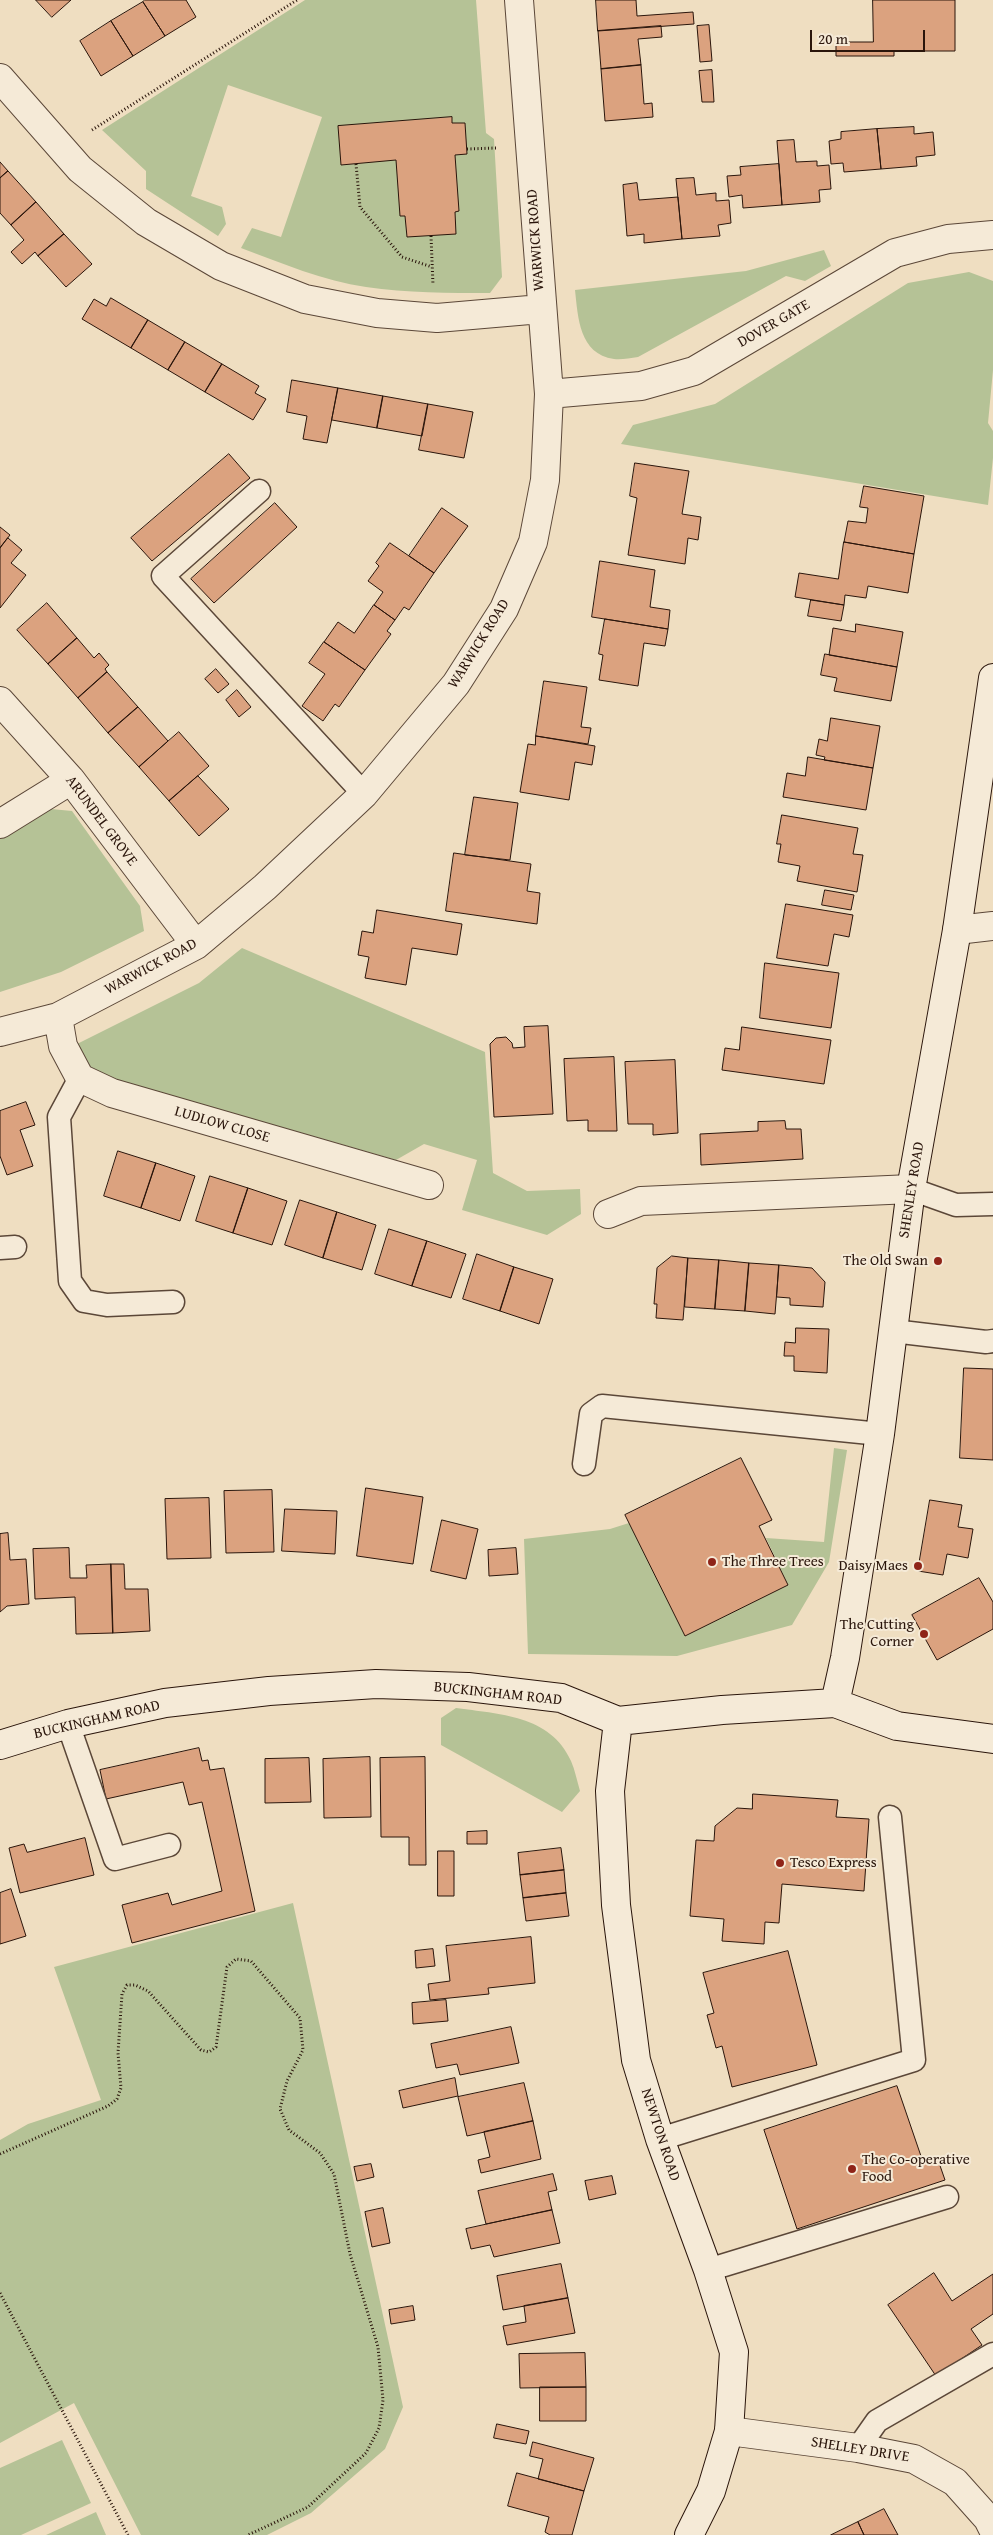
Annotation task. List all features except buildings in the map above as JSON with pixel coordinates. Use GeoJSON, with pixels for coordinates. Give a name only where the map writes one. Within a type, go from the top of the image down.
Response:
{"type":"FeatureCollection","features":[{"type":"Feature","properties":{"kind":"street","name":"WARWICK ROAD"},"geometry":{"type":"LineString","coordinates":[[0,1032],[58,1017],[196,945],[264,886],[364,794],[456,684],[504,608],[533,542],[545,480],[549,394],[541,309],[519,0]]}},
{"type":"Feature","properties":{"kind":"street"},"geometry":{"type":"LineString","coordinates":[[0,78],[80,169],[146,222],[221,266],[305,299],[377,313],[436,318],[494,315],[541,309]]}},
{"type":"Feature","properties":{"kind":"street","name":"DOVER GATE"},"geometry":{"type":"LineString","coordinates":[[549,394],[641,386],[694,371],[896,253],[948,239],[993,235]]}},
{"type":"Feature","properties":{"kind":"street","name":"SHENLEY ROAD"},"geometry":{"type":"LineString","coordinates":[[835,1703],[846,1658],[880,1434],[911,1189],[957,930],[993,678]]}},
{"type":"Feature","properties":{"kind":"street","name":"ARUNDEL GROVE"},"geometry":{"type":"LineString","coordinates":[[0,701],[71,780],[196,945]]}},
{"type":"Feature","properties":{"kind":"street"},"geometry":{"type":"LineString","coordinates":[[0,824],[71,780]]}},
{"type":"Feature","properties":{"kind":"street"},"geometry":{"type":"LineString","coordinates":[[957,930],[993,926]]}},
{"type":"Feature","properties":{"kind":"street"},"geometry":{"type":"LineString","coordinates":[[58,1017],[63,1046],[80,1078]]}},
{"type":"Feature","properties":{"kind":"street","name":"LUDLOW CLOSE"},"geometry":{"type":"LineString","coordinates":[[80,1078],[112,1093],[429,1185]]}},
{"type":"Feature","properties":{"kind":"street"},"geometry":{"type":"LineString","coordinates":[[608,1214],[641,1201],[911,1189]]}},
{"type":"Feature","properties":{"kind":"street","name":"BUCKINGHAM ROAD"},"geometry":{"type":"LineString","coordinates":[[0,1745],[68,1724],[164,1703],[269,1690],[376,1684],[468,1687],[561,1698],[618,1721],[722,1710],[835,1703],[897,1726],[993,1739]]}},
{"type":"Feature","properties":{"kind":"street","name":"NEWTON ROAD"},"geometry":{"type":"LineString","coordinates":[[618,1721],[610,1791],[616,1905],[636,2060],[660,2139],[708,2270],[734,2352],[729,2431],[711,2491],[689,2535]]}},
{"type":"Feature","properties":{"kind":"street","name":"SHELLEY DRIVE"},"geometry":{"type":"LineString","coordinates":[[729,2431],[858,2448],[914,2459],[954,2482],[988,2519],[993,2529]]}},
{"type":"Feature","properties":{"kind":"lane"},"geometry":{"type":"LineString","coordinates":[[259,491],[163,576],[364,794]]}},
{"type":"Feature","properties":{"kind":"lane"},"geometry":{"type":"LineString","coordinates":[[80,1078],[59,1117],[70,1281],[84,1301],[108,1305],[173,1302]]}},
{"type":"Feature","properties":{"kind":"lane"},"geometry":{"type":"LineString","coordinates":[[911,1189],[956,1205],[993,1204]]}},
{"type":"Feature","properties":{"kind":"lane"},"geometry":{"type":"LineString","coordinates":[[893,1331],[986,1342],[993,1341]]}},
{"type":"Feature","properties":{"kind":"lane"},"geometry":{"type":"LineString","coordinates":[[584,1464],[591,1414],[602,1406],[880,1434]]}},
{"type":"Feature","properties":{"kind":"lane"},"geometry":{"type":"LineString","coordinates":[[68,1724],[115,1859],[169,1845]]}},
{"type":"Feature","properties":{"kind":"lane"},"geometry":{"type":"LineString","coordinates":[[660,2139],[914,2060],[890,1817]]}},
{"type":"Feature","properties":{"kind":"lane"},"geometry":{"type":"LineString","coordinates":[[708,2270],[947,2197]]}},
{"type":"Feature","properties":{"kind":"lane"},"geometry":{"type":"LineString","coordinates":[[858,2448],[877,2421],[993,2354]]}},
{"type":"Feature","properties":{"kind":"path"},"geometry":{"type":"LineString","coordinates":[[92,130],[297,0]]}},
{"type":"Feature","properties":{"kind":"path"},"geometry":{"type":"LineString","coordinates":[[467,150],[499,148]]}},
{"type":"Feature","properties":{"kind":"path"},"geometry":{"type":"LineString","coordinates":[[356,164],[360,207],[402,257],[432,267]]}},
{"type":"Feature","properties":{"kind":"path"},"geometry":{"type":"LineString","coordinates":[[431,236],[433,293]]}},
{"type":"Feature","properties":{"kind":"path"},"geometry":{"type":"LineString","coordinates":[[0,2154],[108,2106],[117,2099],[121,2088],[118,2053],[122,1994],[127,1985],[135,1985],[148,1991],[201,2050],[209,2052],[216,2047],[227,1967],[236,1959],[251,1961],[300,2018],[303,2050],[287,2081],[280,2109],[289,2130],[320,2153],[334,2174],[350,2254],[378,2347],[383,2400],[379,2428],[366,2453],[308,2507],[248,2535]]}},
{"type":"Feature","properties":{"kind":"path"},"geometry":{"type":"LineString","coordinates":[[0,2293],[128,2535]]}},
{"type":"Feature","properties":{"kind":"green space"},"geometry":{"type":"Polygon","coordinates":[[[305,0],[476,0],[486,133],[494,139],[502,277],[490,293],[412,292],[350,284],[303,271],[241,248],[252,228],[281,237],[322,117],[228,85],[191,196],[222,207],[226,224],[218,236],[146,189],[146,171],[102,130],[305,0]]]}},
{"type":"Feature","properties":{"kind":"green space"},"geometry":{"type":"Polygon","coordinates":[[[824,250],[831,266],[805,281],[786,276],[638,357],[614,359],[602,356],[587,342],[582,333],[575,290],[746,271],[824,250]]]}},
{"type":"Feature","properties":{"kind":"green space"},"geometry":{"type":"Polygon","coordinates":[[[969,272],[993,281],[993,370],[988,423],[993,431],[993,458],[988,505],[621,444],[633,425],[715,404],[908,283],[969,272]]]}},
{"type":"Feature","properties":{"kind":"green space"},"geometry":{"type":"Polygon","coordinates":[[[51,809],[72,811],[140,906],[144,931],[61,972],[0,992],[0,839],[51,809]]]}},
{"type":"Feature","properties":{"kind":"green space"},"geometry":{"type":"Polygon","coordinates":[[[242,948],[485,1052],[493,1173],[527,1191],[580,1189],[581,1214],[547,1235],[462,1210],[477,1160],[424,1144],[396,1160],[93,1073],[77,1044],[199,983],[242,948]]]}},
{"type":"Feature","properties":{"kind":"green space"},"geometry":{"type":"Polygon","coordinates":[[[834,1448],[847,1450],[829,1562],[792,1625],[677,1656],[528,1654],[524,1539],[610,1529],[629,1523],[685,1636],[788,1585],[766,1538],[824,1542],[834,1448]]]}},
{"type":"Feature","properties":{"kind":"green space"},"geometry":{"type":"Polygon","coordinates":[[[456,1708],[506,1715],[537,1726],[550,1734],[562,1746],[571,1761],[580,1791],[562,1812],[441,1745],[441,1718],[456,1708]]]}},
{"type":"Feature","properties":{"kind":"green space"},"geometry":{"type":"Polygon","coordinates":[[[293,1903],[403,2407],[385,2449],[311,2513],[267,2535],[141,2535],[74,2403],[0,2443],[0,2140],[28,2124],[101,2100],[54,1967],[293,1903]]]}},
{"type":"Feature","properties":{"kind":"green space"},"geometry":{"type":"Polygon","coordinates":[[[62,2440],[91,2503],[21,2535],[0,2535],[0,2468],[62,2440]]]}},
{"type":"Feature","properties":{"kind":"green space"},"geometry":{"type":"Polygon","coordinates":[[[96,2512],[106,2535],[46,2535],[96,2512]]]}},
{"type":"Feature","properties":{"kind":"place","name":"The Old Swan"},"geometry":{"type":"Point","coordinates":[938,1261]}},
{"type":"Feature","properties":{"kind":"place","name":"The Three Trees"},"geometry":{"type":"Point","coordinates":[712,1562]}},
{"type":"Feature","properties":{"kind":"place","name":"Daisy Maes"},"geometry":{"type":"Point","coordinates":[918,1566]}},
{"type":"Feature","properties":{"kind":"place","name":"The Cutting Corner"},"geometry":{"type":"Point","coordinates":[924,1634]}},
{"type":"Feature","properties":{"kind":"place","name":"Tesco Express"},"geometry":{"type":"Point","coordinates":[780,1863]}},
{"type":"Feature","properties":{"kind":"place","name":"The Co-operative Food"},"geometry":{"type":"Point","coordinates":[852,2169]}}]}
